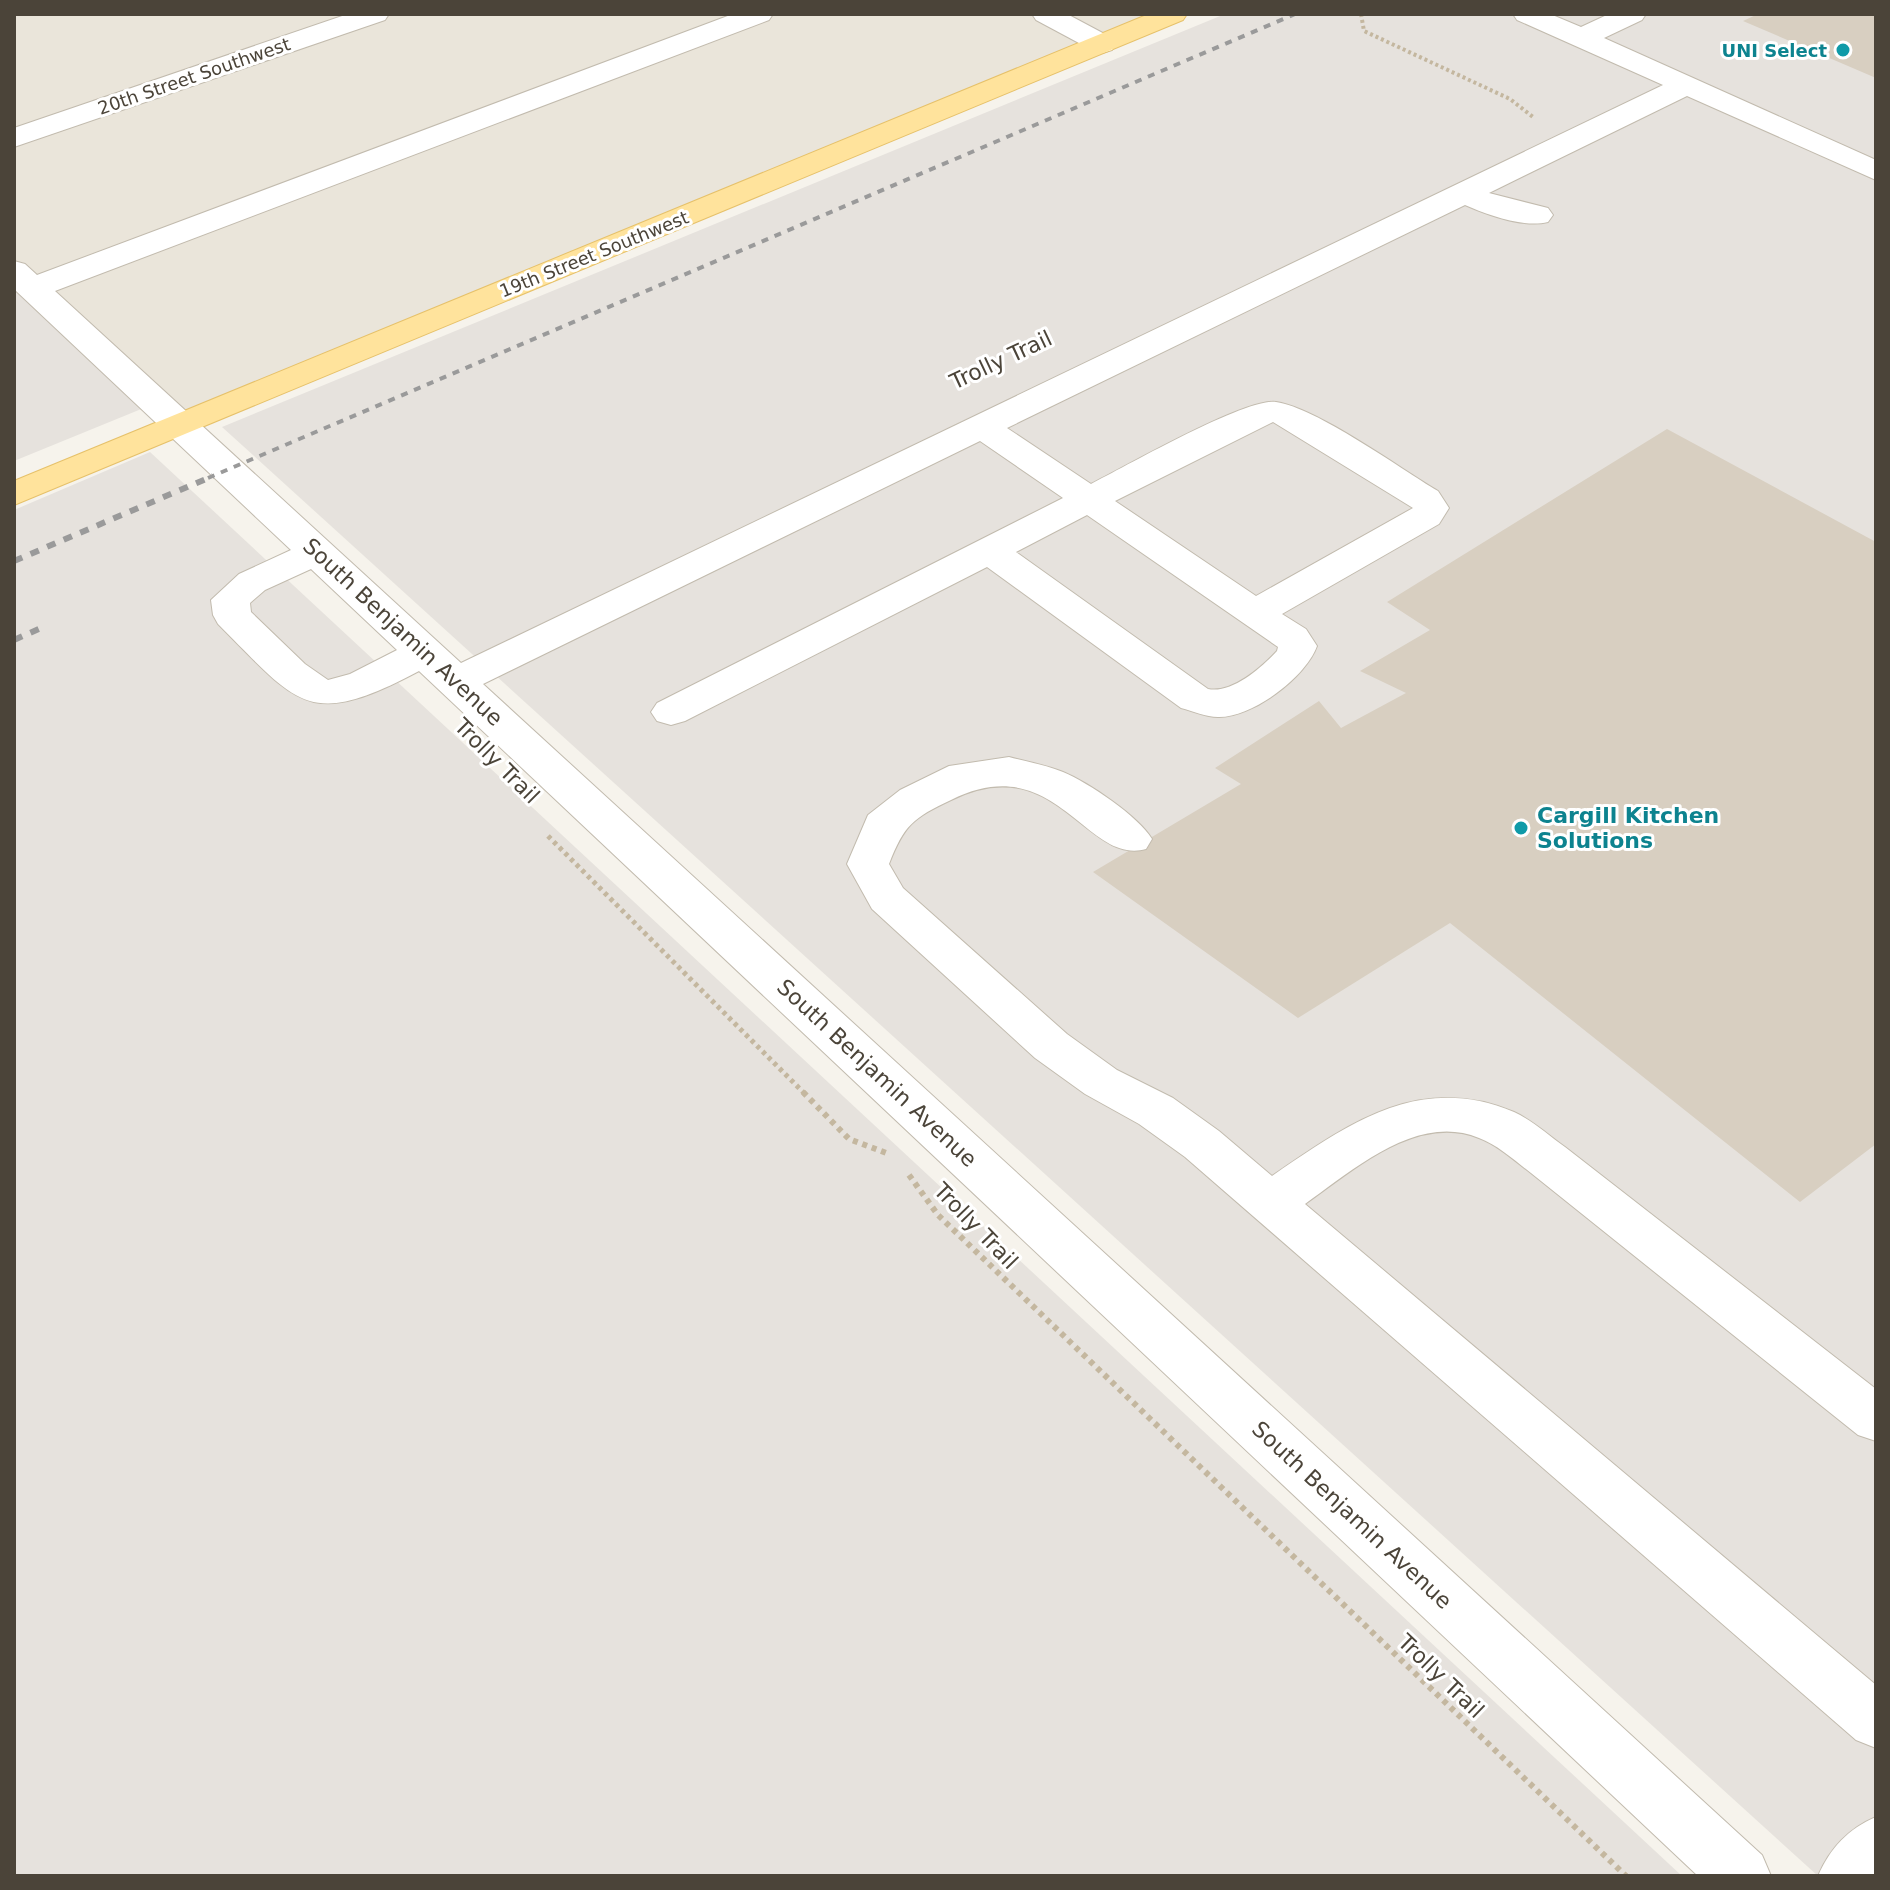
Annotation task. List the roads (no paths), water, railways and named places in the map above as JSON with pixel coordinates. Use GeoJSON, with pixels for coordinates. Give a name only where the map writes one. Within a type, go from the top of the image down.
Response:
{"type":"FeatureCollection","features":[{"type":"Feature","properties":{"kind":"main road","name":"19th Street Southwest"},"geometry":{"type":"LineString","coordinates":[[14,494],[1173,14]]}},
{"type":"Feature","properties":{"kind":"street","name":"20th Street Southwest"},"geometry":{"type":"LineString","coordinates":[[14,138],[375,14]]}},
{"type":"Feature","properties":{"kind":"street"},"geometry":{"type":"LineString","coordinates":[[23,280],[759,14]]}},
{"type":"Feature","properties":{"kind":"street"},"geometry":{"type":"LineString","coordinates":[[1046,14],[1102,44]]}},
{"type":"Feature","properties":{"kind":"street"},"geometry":{"type":"LineString","coordinates":[[1527,14],[1876,171]]}},
{"type":"Feature","properties":{"kind":"street"},"geometry":{"type":"LineString","coordinates":[[1581,38],[1632,14]]}},
{"type":"Feature","properties":{"kind":"street"},"geometry":{"type":"LineString","coordinates":[[316,552],[252,582],[230,600],[232,615],[308,688],[325,693],[440,667],[981,426],[1687,85]]}},
{"type":"Feature","properties":{"kind":"street"},"geometry":{"type":"LineString","coordinates":[[1464,193],[1494,206],[1537,215]]}},
{"type":"Feature","properties":{"kind":"street","name":"South Benjamin Avenue"},"geometry":{"type":"LineString","coordinates":[[23,280],[1741,1876]]}},
{"type":"Feature","properties":{"kind":"street"},"geometry":{"type":"LineString","coordinates":[[671,712],[1254,416],[1273,412],[1290,416],[1425,499],[1431,508],[1426,516],[1255,613]]}},
{"type":"Feature","properties":{"kind":"street"},"geometry":{"type":"LineString","coordinates":[[981,426],[1292,638],[1298,646],[1297,655],[1284,669],[1225,703],[1195,699],[990,551]]}},
{"type":"Feature","properties":{"kind":"street"},"geometry":{"type":"LineString","coordinates":[[1131,839],[1087,805],[1049,782],[1009,771],[964,776],[915,800],[883,825],[868,864],[887,898],[1051,1046],[1101,1082],[1156,1111],[1202,1144],[1876,1721]]}},
{"type":"Feature","properties":{"kind":"street"},"geometry":{"type":"LineString","coordinates":[[1271,1202],[1376,1132],[1416,1116],[1461,1114],[1498,1126],[1548,1160],[1876,1419]]}},
{"type":"Feature","properties":{"kind":"street"},"geometry":{"type":"LineString","coordinates":[[1848,1876],[1876,1846]]}},
{"type":"Feature","properties":{"kind":"railway"},"geometry":{"type":"LineString","coordinates":[[208,478],[1295,14]]}},
{"type":"Feature","properties":{"kind":"railway"},"geometry":{"type":"LineString","coordinates":[[14,561],[213,476]]}},
{"type":"Feature","properties":{"kind":"railway"},"geometry":{"type":"LineString","coordinates":[[14,640],[41,628]]}},
{"type":"Feature","properties":{"kind":"place","name":"UNI Select"},"geometry":{"type":"Point","coordinates":[1843,50]}},
{"type":"Feature","properties":{"kind":"place","name":"Cargill Kitchen Solutions"},"geometry":{"type":"Point","coordinates":[1521,828]}}]}
